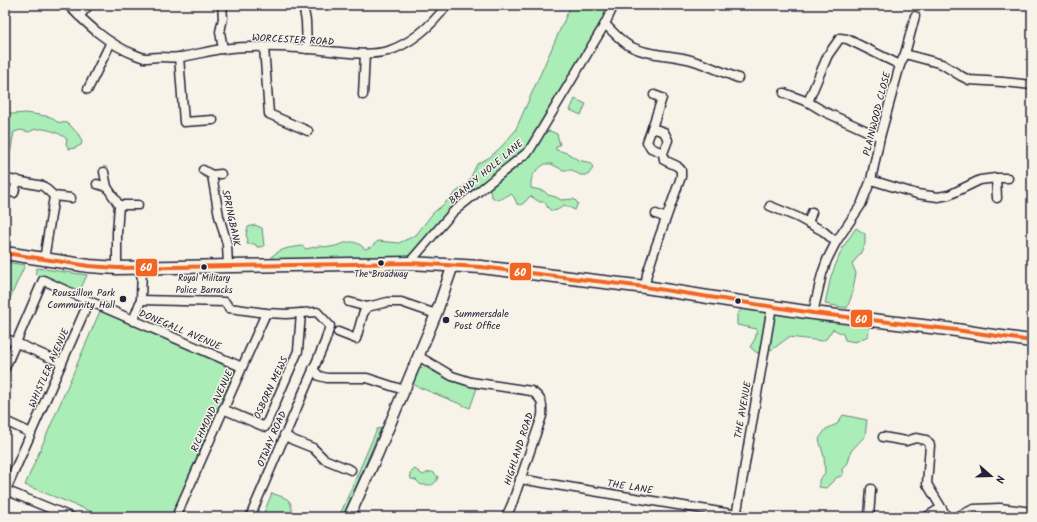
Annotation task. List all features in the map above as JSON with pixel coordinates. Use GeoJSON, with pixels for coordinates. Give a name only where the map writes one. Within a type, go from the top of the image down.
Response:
{"type":"FeatureCollection","features":[{"type":"Feature","properties":{"kind":"main road"},"geometry":{"type":"LineString","coordinates":[[5,253],[44,260],[117,268],[409,263],[480,267],[644,287],[813,313],[956,330],[1032,341]]}},
{"type":"Feature","properties":{"kind":"street","name":"WORCESTER ROAD"},"geometry":{"type":"LineString","coordinates":[[68,5],[110,42],[126,51],[144,58],[180,57],[223,49],[264,47],[365,54],[376,53],[397,48],[408,42],[430,25],[447,5]]}},
{"type":"Feature","properties":{"kind":"street"},"geometry":{"type":"LineString","coordinates":[[79,16],[89,5]]}},
{"type":"Feature","properties":{"kind":"street"},"geometry":{"type":"LineString","coordinates":[[222,5],[223,18],[220,32],[223,49]]}},
{"type":"Feature","properties":{"kind":"street"},"geometry":{"type":"LineString","coordinates":[[303,5],[306,21],[307,49]]}},
{"type":"Feature","properties":{"kind":"street","name":"BRANDY HOLE LANE"},"geometry":{"type":"LineString","coordinates":[[409,263],[453,212],[529,151],[605,24],[614,5]]}},
{"type":"Feature","properties":{"kind":"street","name":"PLAINWOOD CLOSE"},"geometry":{"type":"LineString","coordinates":[[813,313],[822,274],[827,260],[836,242],[861,205],[871,180],[880,137],[915,16]]}},
{"type":"Feature","properties":{"kind":"street"},"geometry":{"type":"LineString","coordinates":[[605,24],[621,40],[629,45],[649,52],[691,60],[738,78]]}},
{"type":"Feature","properties":{"kind":"street"},"geometry":{"type":"LineString","coordinates":[[808,102],[828,56],[840,38],[847,39],[900,64]]}},
{"type":"Feature","properties":{"kind":"street"},"geometry":{"type":"LineString","coordinates":[[88,89],[110,42]]}},
{"type":"Feature","properties":{"kind":"street"},"geometry":{"type":"LineString","coordinates":[[264,47],[269,114],[308,131]]}},
{"type":"Feature","properties":{"kind":"street"},"geometry":{"type":"LineString","coordinates":[[363,94],[365,54]]}},
{"type":"Feature","properties":{"kind":"street"},"geometry":{"type":"LineString","coordinates":[[904,54],[942,64],[969,80],[1032,85]]}},
{"type":"Feature","properties":{"kind":"street"},"geometry":{"type":"LineString","coordinates":[[180,57],[184,122],[213,120]]}},
{"type":"Feature","properties":{"kind":"street"},"geometry":{"type":"LineString","coordinates":[[784,93],[808,102],[823,111],[880,137]]}},
{"type":"Feature","properties":{"kind":"street"},"geometry":{"type":"LineString","coordinates":[[654,95],[662,98],[647,142],[651,148],[663,153]]}},
{"type":"Feature","properties":{"kind":"street"},"geometry":{"type":"LineString","coordinates":[[644,287],[656,246],[681,177],[681,170],[677,166],[664,160],[663,153],[668,140],[664,132],[652,128]]}},
{"type":"Feature","properties":{"kind":"street"},"geometry":{"type":"LineString","coordinates":[[203,170],[212,175],[221,174]]}},
{"type":"Feature","properties":{"kind":"street"},"geometry":{"type":"LineString","coordinates":[[104,172],[107,187],[119,204],[117,268]]}},
{"type":"Feature","properties":{"kind":"street","name":"SPRINGBANK"},"geometry":{"type":"LineString","coordinates":[[212,175],[219,216],[227,244],[228,266]]}},
{"type":"Feature","properties":{"kind":"street"},"geometry":{"type":"LineString","coordinates":[[996,178],[997,198]]}},
{"type":"Feature","properties":{"kind":"street"},"geometry":{"type":"LineString","coordinates":[[871,180],[917,194],[938,197],[948,195],[980,180],[1008,178]]}},
{"type":"Feature","properties":{"kind":"street"},"geometry":{"type":"LineString","coordinates":[[5,183],[6,179],[17,180],[43,186],[54,196],[71,198]]}},
{"type":"Feature","properties":{"kind":"street"},"geometry":{"type":"LineString","coordinates":[[5,190],[14,192],[17,180]]}},
{"type":"Feature","properties":{"kind":"street"},"geometry":{"type":"LineString","coordinates":[[97,184],[107,187]]}},
{"type":"Feature","properties":{"kind":"street"},"geometry":{"type":"LineString","coordinates":[[44,260],[54,196]]}},
{"type":"Feature","properties":{"kind":"street"},"geometry":{"type":"LineString","coordinates":[[119,204],[138,205]]}},
{"type":"Feature","properties":{"kind":"street"},"geometry":{"type":"LineString","coordinates":[[770,206],[797,217],[823,231],[836,242]]}},
{"type":"Feature","properties":{"kind":"street"},"geometry":{"type":"LineString","coordinates":[[808,223],[812,212]]}},
{"type":"Feature","properties":{"kind":"street"},"geometry":{"type":"LineString","coordinates":[[656,214],[666,218]]}},
{"type":"Feature","properties":{"kind":"street"},"geometry":{"type":"LineString","coordinates":[[349,517],[377,455],[436,314],[453,265]]}},
{"type":"Feature","properties":{"kind":"street"},"geometry":{"type":"LineString","coordinates":[[133,320],[141,300],[142,268]]}},
{"type":"Feature","properties":{"kind":"street"},"geometry":{"type":"LineString","coordinates":[[5,368],[43,280],[89,301]]}},
{"type":"Feature","properties":{"kind":"street","name":"OTWAY ROAD"},"geometry":{"type":"LineString","coordinates":[[141,300],[224,302],[229,308],[266,313],[286,314],[317,312],[330,326],[325,342],[250,517]]}},
{"type":"Feature","properties":{"kind":"street","name":"DONEGALL AVENUE"},"geometry":{"type":"LineString","coordinates":[[89,301],[242,367]]}},
{"type":"Feature","properties":{"kind":"street","name":"WHISTLER AVENUE"},"geometry":{"type":"LineString","coordinates":[[6,490],[89,301]]}},
{"type":"Feature","properties":{"kind":"street"},"geometry":{"type":"LineString","coordinates":[[349,302],[367,307],[388,302],[401,302],[436,314]]}},
{"type":"Feature","properties":{"kind":"street","name":"THE AVENUE"},"geometry":{"type":"LineString","coordinates":[[736,516],[772,306]]}},
{"type":"Feature","properties":{"kind":"street"},"geometry":{"type":"LineString","coordinates":[[338,332],[356,338],[363,314],[367,307]]}},
{"type":"Feature","properties":{"kind":"street","name":"RICHMOND AVENUE"},"geometry":{"type":"LineString","coordinates":[[176,517],[266,313]]}},
{"type":"Feature","properties":{"kind":"street","name":"OSBORN MEWS"},"geometry":{"type":"LineString","coordinates":[[223,409],[264,427],[298,352],[301,313]]}},
{"type":"Feature","properties":{"kind":"street"},"geometry":{"type":"LineString","coordinates":[[5,340],[62,363]]}},
{"type":"Feature","properties":{"kind":"street","name":"HIGHLAND ROAD"},"geometry":{"type":"LineString","coordinates":[[418,356],[452,376],[471,382],[531,391],[538,395],[543,405],[542,416],[512,504],[506,517]]}},
{"type":"Feature","properties":{"kind":"street"},"geometry":{"type":"LineString","coordinates":[[314,368],[319,376],[328,378],[367,378],[404,390]]}},
{"type":"Feature","properties":{"kind":"street"},"geometry":{"type":"LineString","coordinates":[[5,421],[31,434]]}},
{"type":"Feature","properties":{"kind":"street"},"geometry":{"type":"LineString","coordinates":[[284,435],[313,448],[324,459],[350,470]]}},
{"type":"Feature","properties":{"kind":"street"},"geometry":{"type":"LineString","coordinates":[[883,437],[906,440],[916,438],[926,440],[930,445],[927,484],[947,517]]}},
{"type":"Feature","properties":{"kind":"street","name":"THE LANE"},"geometry":{"type":"LineString","coordinates":[[520,479],[736,516],[750,517]]}},
{"type":"Feature","properties":{"kind":"street"},"geometry":{"type":"LineString","coordinates":[[869,517],[871,489]]}},
{"type":"Feature","properties":{"kind":"street"},"geometry":{"type":"LineString","coordinates":[[6,490],[71,517]]}},
{"type":"Feature","properties":{"kind":"street"},"geometry":{"type":"LineString","coordinates":[[926,517],[941,508]]}},
{"type":"Feature","properties":{"kind":"street"},"geometry":{"type":"LineString","coordinates":[[956,517],[974,509],[1000,508],[1032,512]]}},
{"type":"Feature","properties":{"kind":"green space"},"geometry":{"type":"Polygon","coordinates":[[[571,5],[611,5],[607,14],[526,146],[526,150],[452,210],[410,260],[272,263],[272,256],[279,251],[289,248],[302,246],[306,249],[319,246],[329,247],[351,242],[360,245],[365,249],[371,247],[378,241],[399,243],[416,235],[433,213],[469,181],[477,164],[490,157],[515,131],[571,5]]]}},
{"type":"Feature","properties":{"kind":"green space"},"geometry":{"type":"Polygon","coordinates":[[[575,99],[586,104],[581,115],[570,110],[575,99]]]}},
{"type":"Feature","properties":{"kind":"green space"},"geometry":{"type":"Polygon","coordinates":[[[5,110],[13,114],[25,113],[51,117],[57,122],[68,123],[79,135],[82,142],[81,145],[69,149],[66,144],[67,139],[57,133],[45,129],[36,129],[29,132],[21,130],[14,132],[5,176],[5,110]]]}},
{"type":"Feature","properties":{"kind":"green space"},"geometry":{"type":"Polygon","coordinates":[[[550,131],[557,134],[560,145],[556,147],[556,150],[569,154],[578,160],[591,163],[593,168],[588,175],[580,175],[572,170],[563,170],[551,164],[545,164],[538,169],[532,177],[531,188],[544,191],[548,195],[561,200],[574,199],[578,203],[575,210],[564,205],[552,211],[548,208],[545,202],[540,202],[530,196],[521,205],[517,204],[511,194],[498,200],[492,197],[489,188],[532,153],[545,132],[550,131]]]}},
{"type":"Feature","properties":{"kind":"green space"},"geometry":{"type":"Polygon","coordinates":[[[255,225],[262,228],[264,246],[257,247],[255,244],[247,244],[248,240],[246,235],[248,227],[255,225]]]}},
{"type":"Feature","properties":{"kind":"green space"},"geometry":{"type":"Polygon","coordinates":[[[856,228],[865,234],[865,244],[860,254],[852,264],[856,273],[852,295],[847,308],[825,304],[831,276],[843,247],[856,228]]]}},
{"type":"Feature","properties":{"kind":"green space"},"geometry":{"type":"Polygon","coordinates":[[[5,262],[25,265],[5,309],[5,262]]]}},
{"type":"Feature","properties":{"kind":"green space"},"geometry":{"type":"Polygon","coordinates":[[[37,268],[87,275],[78,295],[35,274],[37,268]]]}},
{"type":"Feature","properties":{"kind":"green space"},"geometry":{"type":"Polygon","coordinates":[[[745,307],[870,324],[868,336],[855,342],[845,340],[843,334],[833,329],[826,339],[822,341],[789,337],[773,349],[757,353],[750,347],[755,339],[757,329],[737,325],[737,314],[745,307]]]}},
{"type":"Feature","properties":{"kind":"green space"},"geometry":{"type":"Polygon","coordinates":[[[100,311],[235,370],[171,517],[105,517],[25,485],[100,311]]]}},
{"type":"Feature","properties":{"kind":"green space"},"geometry":{"type":"Polygon","coordinates":[[[425,367],[451,381],[477,388],[470,408],[416,386],[411,382],[416,369],[425,367]]]}},
{"type":"Feature","properties":{"kind":"green space"},"geometry":{"type":"Polygon","coordinates":[[[843,415],[867,420],[865,436],[851,451],[848,463],[842,469],[843,475],[836,478],[826,488],[819,487],[819,480],[825,473],[824,457],[819,439],[826,429],[837,424],[843,415]]]}},
{"type":"Feature","properties":{"kind":"green space"},"geometry":{"type":"Polygon","coordinates":[[[381,428],[343,517],[339,517],[377,429],[381,428]]]}},
{"type":"Feature","properties":{"kind":"green space"},"geometry":{"type":"Polygon","coordinates":[[[415,469],[423,475],[433,472],[438,477],[435,483],[431,485],[421,485],[416,480],[411,479],[410,473],[415,469]]]}},
{"type":"Feature","properties":{"kind":"green space"},"geometry":{"type":"Polygon","coordinates":[[[272,493],[286,498],[290,502],[292,517],[262,517],[272,493]]]}},
{"type":"Feature","properties":{"kind":"transit line","name":"60"},"geometry":{"type":"LineString","coordinates":[[5,253],[89,266],[117,268],[409,263],[481,267],[645,287],[813,313],[956,330],[1032,341]]}},
{"type":"Feature","properties":{"kind":"place","name":"The Broadway"},"geometry":{"type":"Point","coordinates":[381,263]}},
{"type":"Feature","properties":{"kind":"place","name":"Royal Military Police Barracks"},"geometry":{"type":"Point","coordinates":[204,267]}},
{"type":"Feature","properties":{"kind":"place","name":"Roussillon Park Community Hall"},"geometry":{"type":"Point","coordinates":[123,299]}},
{"type":"Feature","properties":{"kind":"place","name":"Summersdale Post Office"},"geometry":{"type":"Point","coordinates":[446,320]}}]}
